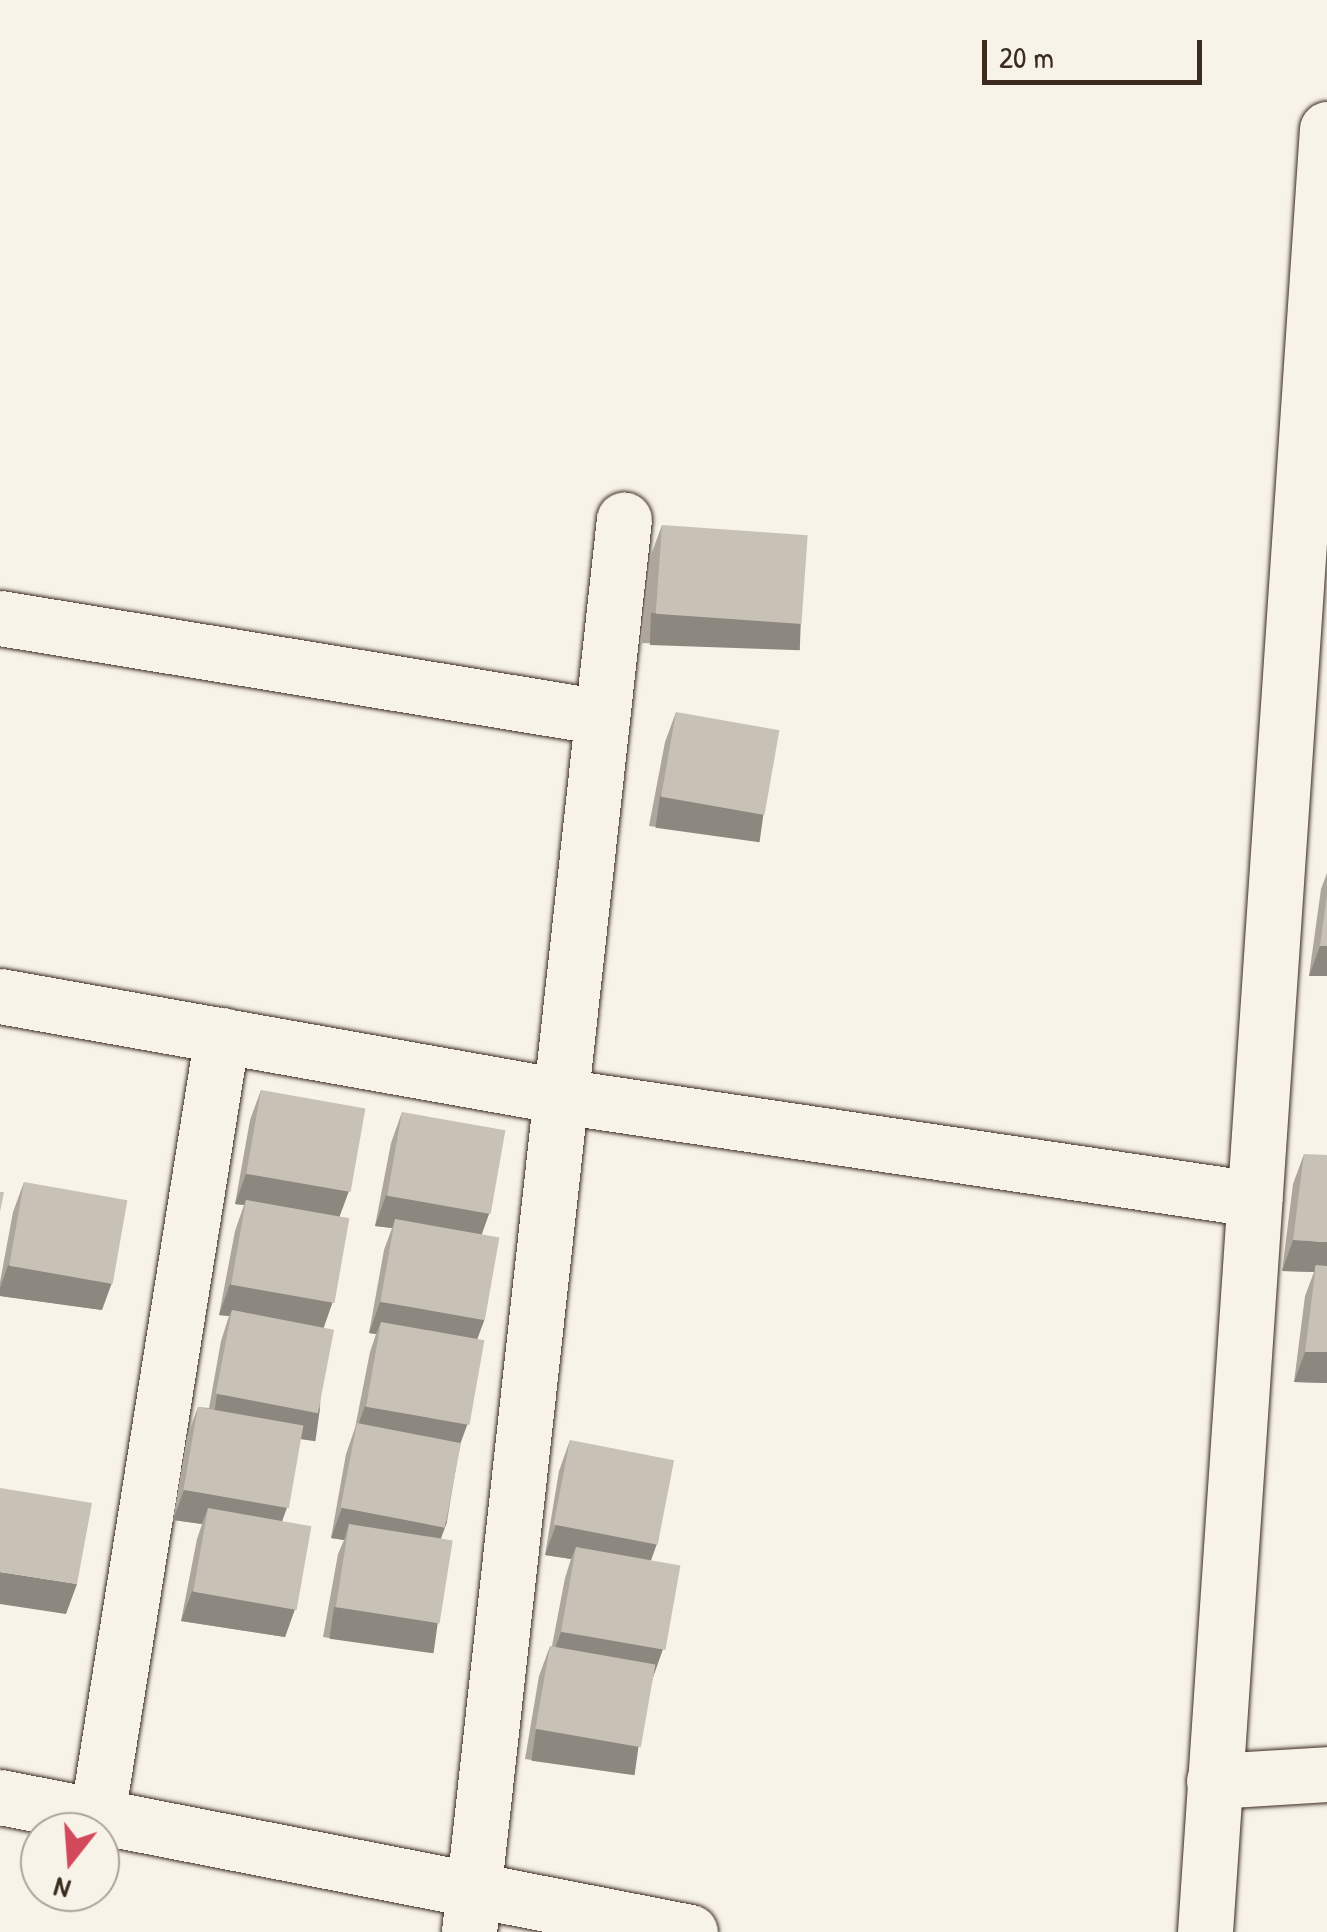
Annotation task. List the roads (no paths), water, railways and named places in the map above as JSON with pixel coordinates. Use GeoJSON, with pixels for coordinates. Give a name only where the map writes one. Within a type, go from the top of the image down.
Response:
{"type":"FeatureCollection","features":[{"type":"Feature","properties":{"kind":"street"},"geometry":{"type":"LineString","coordinates":[[1205,1932],[1254,1199],[1303,843],[1327,129]]}},
{"type":"Feature","properties":{"kind":"street"},"geometry":{"type":"LineString","coordinates":[[471,1911],[624,519]]}},
{"type":"Feature","properties":{"kind":"street"},"geometry":{"type":"LineString","coordinates":[[0,618],[602,716]]}},
{"type":"Feature","properties":{"kind":"street"},"geometry":{"type":"LineString","coordinates":[[0,996],[560,1096],[1254,1199]]}},
{"type":"Feature","properties":{"kind":"street"},"geometry":{"type":"LineString","coordinates":[[98,1812],[222,1036]]}},
{"type":"Feature","properties":{"kind":"street"},"geometry":{"type":"LineString","coordinates":[[1214,1781],[1327,1774]]}},
{"type":"Feature","properties":{"kind":"street"},"geometry":{"type":"LineString","coordinates":[[0,1797],[77,1812]]}},
{"type":"Feature","properties":{"kind":"street"},"geometry":{"type":"LineString","coordinates":[[120,1822],[471,1911],[690,1932]]}}]}
